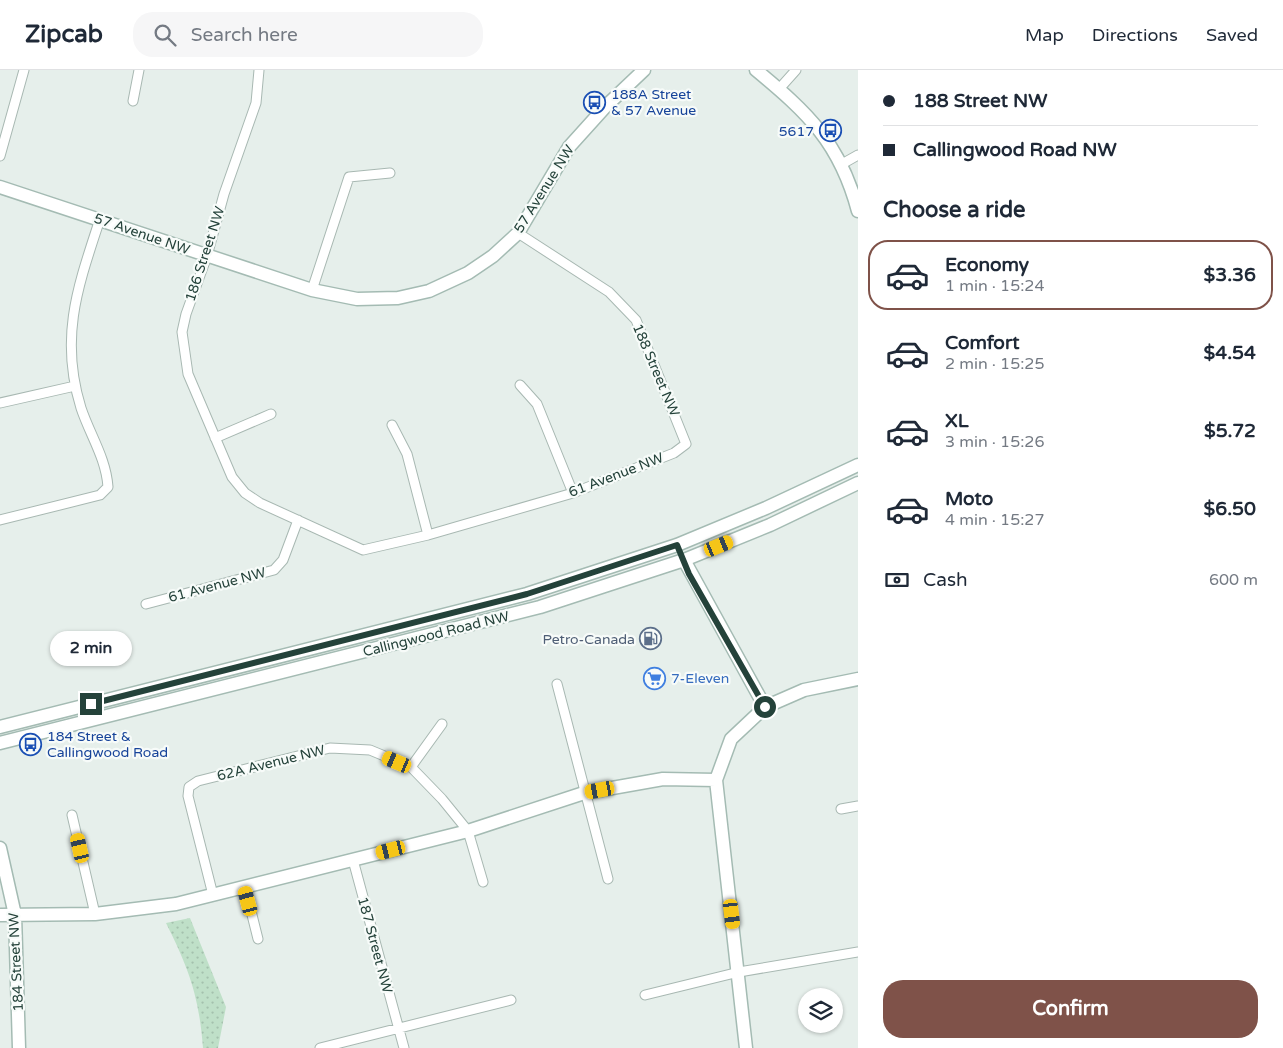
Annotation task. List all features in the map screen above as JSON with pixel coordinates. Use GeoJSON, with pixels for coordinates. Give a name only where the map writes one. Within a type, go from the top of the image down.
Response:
{"type":"FeatureCollection","features":[{"type":"Feature","properties":{"kind":"street"},"geometry":{"type":"LineString","coordinates":[[0,156],[24,70]]}},
{"type":"Feature","properties":{"kind":"street"},"geometry":{"type":"LineString","coordinates":[[133,100],[139,70]]}},
{"type":"Feature","properties":{"kind":"street","name":"186 Street NW"},"geometry":{"type":"LineString","coordinates":[[259,70],[256,102],[224,194],[207,256],[186,314],[182,332],[188,374],[232,477],[245,493],[298,520]]}},
{"type":"Feature","properties":{"kind":"street"},"geometry":{"type":"LineString","coordinates":[[756,70],[823,134],[842,164],[858,211]]}},
{"type":"Feature","properties":{"kind":"street"},"geometry":{"type":"LineString","coordinates":[[779,90],[796,70]]}},
{"type":"Feature","properties":{"kind":"street","name":"57 Avenue NW"},"geometry":{"type":"LineString","coordinates":[[0,188],[100,219],[312,290],[357,299],[398,298],[429,291],[468,272],[493,256],[518,233],[569,147],[637,72]]}},
{"type":"Feature","properties":{"kind":"street"},"geometry":{"type":"LineString","coordinates":[[842,164],[858,155]]}},
{"type":"Feature","properties":{"kind":"street"},"geometry":{"type":"LineString","coordinates":[[312,290],[349,177],[390,173]]}},
{"type":"Feature","properties":{"kind":"street"},"geometry":{"type":"LineString","coordinates":[[0,520],[100,495],[108,487],[107,470],[82,410],[75,386],[71,322],[80,278],[100,219]]}},
{"type":"Feature","properties":{"kind":"street","name":"188 Street NW"},"geometry":{"type":"LineString","coordinates":[[518,233],[609,292],[636,320],[686,444]]}},
{"type":"Feature","properties":{"kind":"street"},"geometry":{"type":"LineString","coordinates":[[520,385],[537,404],[572,493]]}},
{"type":"Feature","properties":{"kind":"street"},"geometry":{"type":"LineString","coordinates":[[0,403],[75,386]]}},
{"type":"Feature","properties":{"kind":"street"},"geometry":{"type":"LineString","coordinates":[[215,438],[271,414]]}},
{"type":"Feature","properties":{"kind":"street"},"geometry":{"type":"LineString","coordinates":[[392,425],[407,454],[428,535]]}},
{"type":"Feature","properties":{"kind":"street","name":"61 Avenue NW"},"geometry":{"type":"LineString","coordinates":[[146,604],[274,570],[283,560],[298,520],[363,550],[428,535],[572,493],[674,453],[686,444]]}},
{"type":"Feature","properties":{"kind":"street","name":"Callingwood Road NW"},"geometry":{"type":"LineString","coordinates":[[0,726],[527,594],[677,545],[766,508],[858,465]]}},
{"type":"Feature","properties":{"kind":"street","name":"Callingwood Road NW"},"geometry":{"type":"LineString","coordinates":[[0,743],[540,607],[684,560],[770,524],[858,483]]}},
{"type":"Feature","properties":{"kind":"street"},"geometry":{"type":"LineString","coordinates":[[677,545],[765,707]]}},
{"type":"Feature","properties":{"kind":"street"},"geometry":{"type":"LineString","coordinates":[[746,1048],[716,780],[731,739],[765,707],[804,690],[858,679]]}},
{"type":"Feature","properties":{"kind":"street"},"geometry":{"type":"LineString","coordinates":[[557,684],[608,879]]}},
{"type":"Feature","properties":{"kind":"street"},"geometry":{"type":"LineString","coordinates":[[442,724],[410,767],[442,798],[468,831],[483,882]]}},
{"type":"Feature","properties":{"kind":"street","name":"62A Avenue NW"},"geometry":{"type":"LineString","coordinates":[[212,895],[188,796],[189,786],[198,781],[330,748],[370,750],[410,767]]}},
{"type":"Feature","properties":{"kind":"street"},"geometry":{"type":"LineString","coordinates":[[0,915],[95,914],[138,910],[212,895],[468,831],[584,793],[663,779],[716,780]]}},
{"type":"Feature","properties":{"kind":"street"},"geometry":{"type":"LineString","coordinates":[[841,809],[858,806]]}},
{"type":"Feature","properties":{"kind":"street"},"geometry":{"type":"LineString","coordinates":[[72,815],[95,914]]}},
{"type":"Feature","properties":{"kind":"street","name":"184 Street NW"},"geometry":{"type":"LineString","coordinates":[[0,848],[15,915],[19,1048]]}},
{"type":"Feature","properties":{"kind":"street","name":"187 Street NW"},"geometry":{"type":"LineString","coordinates":[[353,860],[404,1048]]}},
{"type":"Feature","properties":{"kind":"street"},"geometry":{"type":"LineString","coordinates":[[245,887],[258,939]]}},
{"type":"Feature","properties":{"kind":"street"},"geometry":{"type":"LineString","coordinates":[[644,995],[739,972],[858,952]]}},
{"type":"Feature","properties":{"kind":"street"},"geometry":{"type":"LineString","coordinates":[[320,1048],[511,1000]]}},
{"type":"Feature","properties":{"kind":"green space"},"geometry":{"type":"Polygon","coordinates":[[[190,918],[226,1007],[218,1048],[203,1048],[199,1013],[192,983],[166,923],[190,918]]]}},
{"type":"Feature","properties":{"kind":"place","name":"188A Street & 57 Avenue"},"geometry":{"type":"Point","coordinates":[595,102]}},
{"type":"Feature","properties":{"kind":"place","name":"5617"},"geometry":{"type":"Point","coordinates":[830,131]}},
{"type":"Feature","properties":{"kind":"place","name":"Petro-Canada"},"geometry":{"type":"Point","coordinates":[651,639]}},
{"type":"Feature","properties":{"kind":"place","name":"7-Eleven"},"geometry":{"type":"Point","coordinates":[655,678]}},
{"type":"Feature","properties":{"kind":"place","name":"184 Street & Callingwood Road"},"geometry":{"type":"Point","coordinates":[31,744]}},
{"type":"Feature","properties":{"kind":"route"},"geometry":{"type":"LineString","coordinates":[[91,704],[527,594],[677,545],[689,574],[765,707]]}}]}
